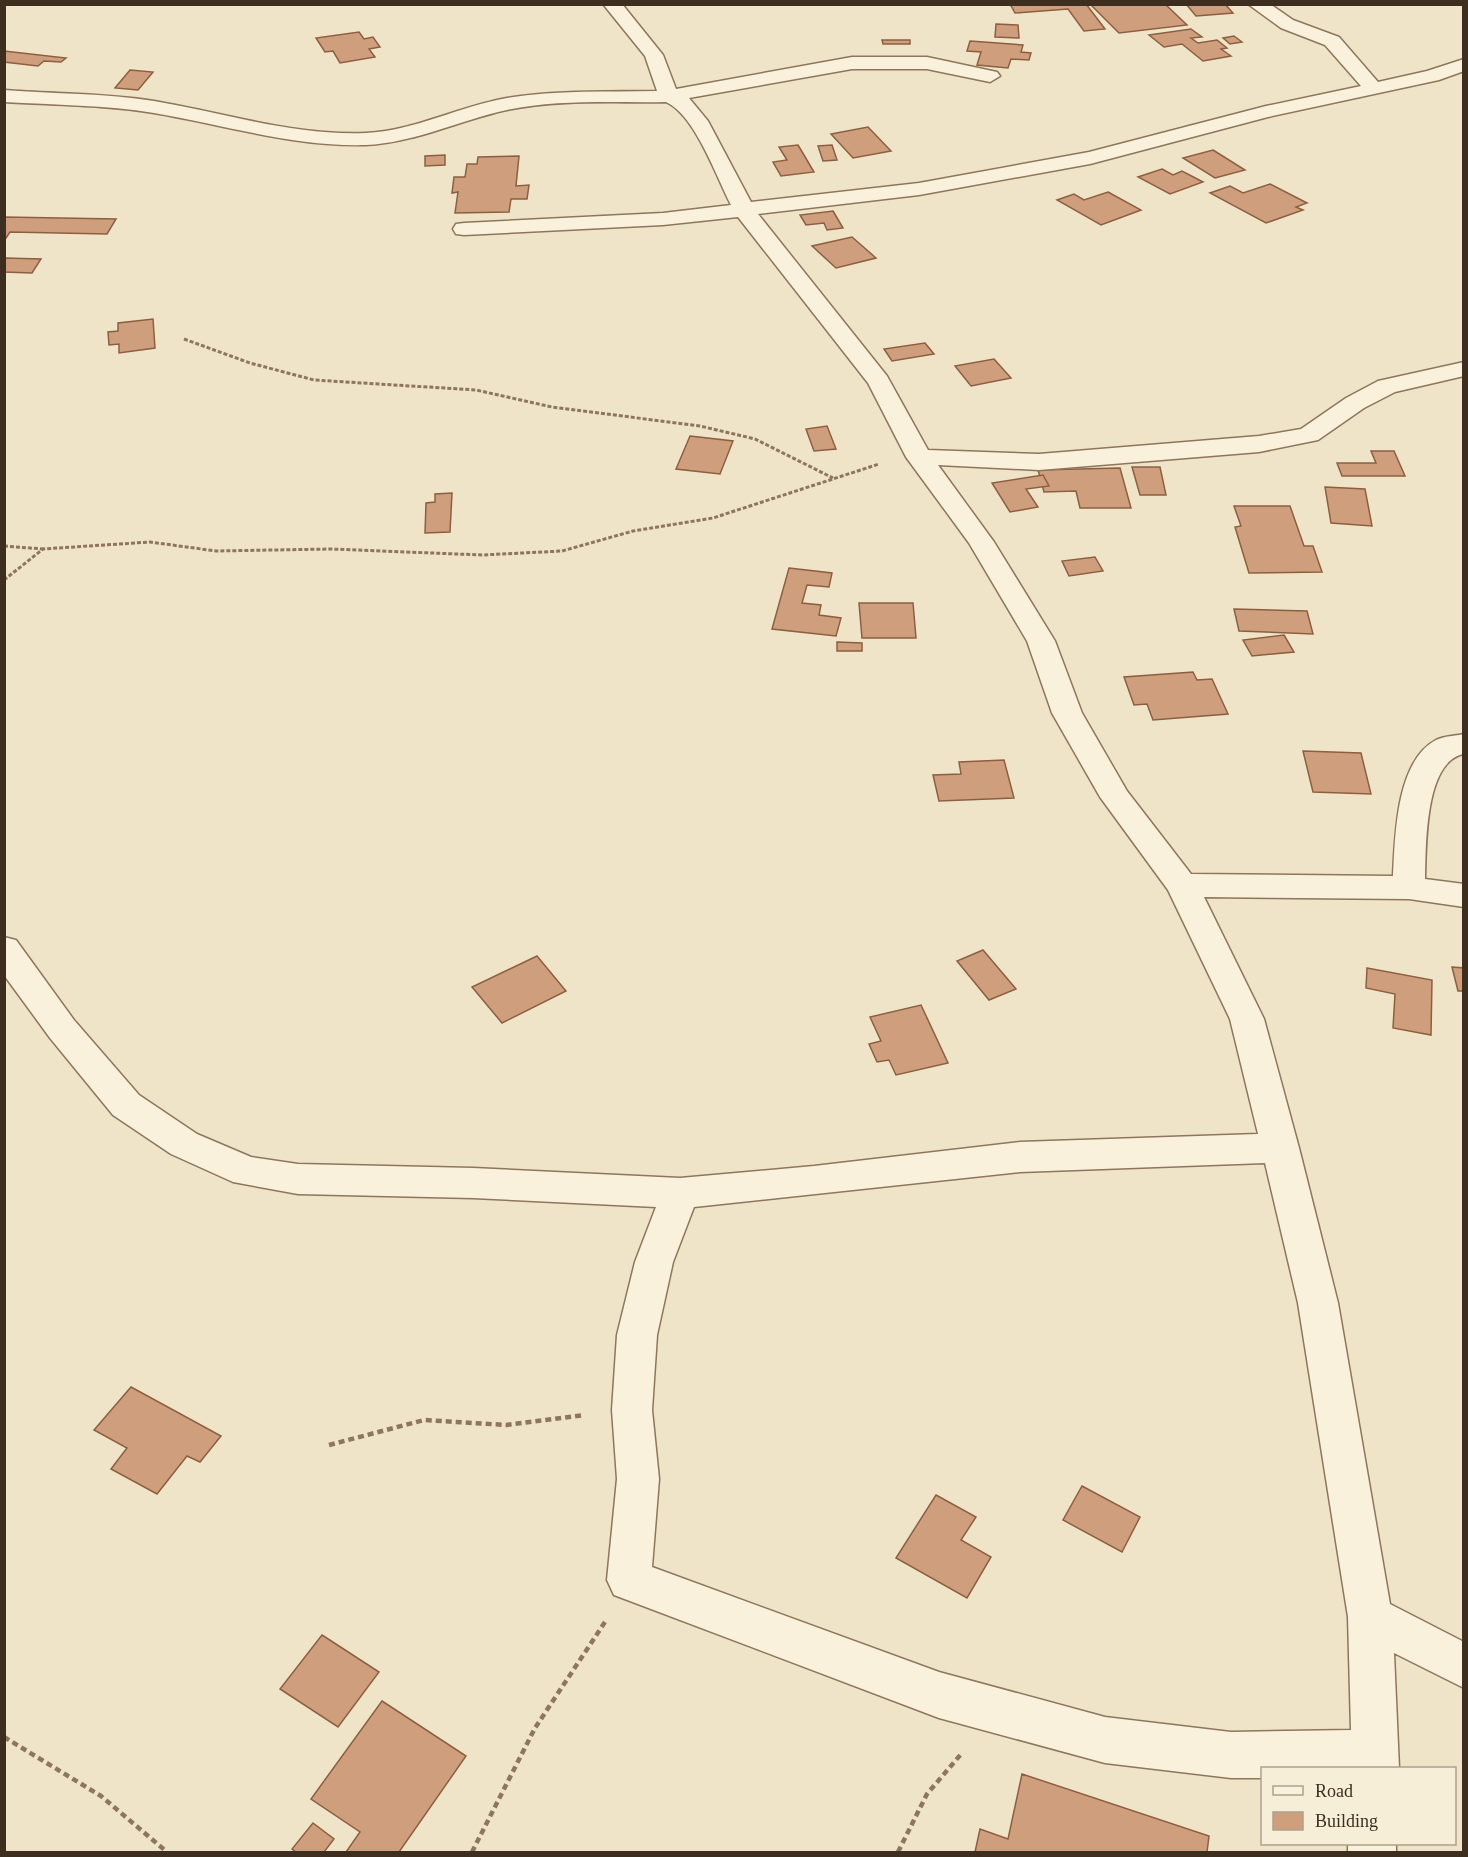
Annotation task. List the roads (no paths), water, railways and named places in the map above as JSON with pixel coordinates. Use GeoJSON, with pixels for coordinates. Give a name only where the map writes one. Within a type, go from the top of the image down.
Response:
{"type":"FeatureCollection","features":[{"type":"Feature","properties":{"kind":"street"},"geometry":{"type":"LineString","coordinates":[[612,4],[654,55],[669,96],[682,102],[699,121],[744,210],[879,381],[917,454],[981,542],[1041,642],[1067,713],[1116,797],[1182,885],[1247,1019],[1318,1303],[1370,1617],[1377,1761],[1231,1755],[1105,1740],[996,1713],[840,1660],[735,1617],[629,1580],[638,1479],[632,1410],[637,1335],[654,1262],[680,1193]]}},
{"type":"Feature","properties":{"kind":"street"},"geometry":{"type":"LineString","coordinates":[[1257,4],[1287,24],[1332,41],[1373,88]]}},
{"type":"Feature","properties":{"kind":"street"},"geometry":{"type":"LineString","coordinates":[[4,96],[153,107],[243,127],[317,137],[365,140],[387,137],[507,104],[624,95],[669,96],[852,63],[927,63],[990,76]]}},
{"type":"Feature","properties":{"kind":"street"},"geometry":{"type":"LineString","coordinates":[[464,229],[663,219],[919,189],[1090,158],[1266,112],[1432,76],[1464,65]]}},
{"type":"Feature","properties":{"kind":"street"},"geometry":{"type":"LineString","coordinates":[[917,454],[1039,462],[1259,444],[1309,435],[1355,403],[1387,387],[1464,369]]}},
{"type":"Feature","properties":{"kind":"street"},"geometry":{"type":"LineString","coordinates":[[1409,888],[1411,825],[1425,768],[1446,747],[1464,744]]}},
{"type":"Feature","properties":{"kind":"street"},"geometry":{"type":"LineString","coordinates":[[1182,885],[1409,888],[1464,896]]}},
{"type":"Feature","properties":{"kind":"street"},"geometry":{"type":"LineString","coordinates":[[4,949],[62,1029],[126,1105],[184,1144],[246,1171],[298,1179],[473,1183],[680,1193],[814,1181],[1020,1157],[1281,1148]]}},
{"type":"Feature","properties":{"kind":"street"},"geometry":{"type":"LineString","coordinates":[[1370,1617],[1464,1666]]}}]}
